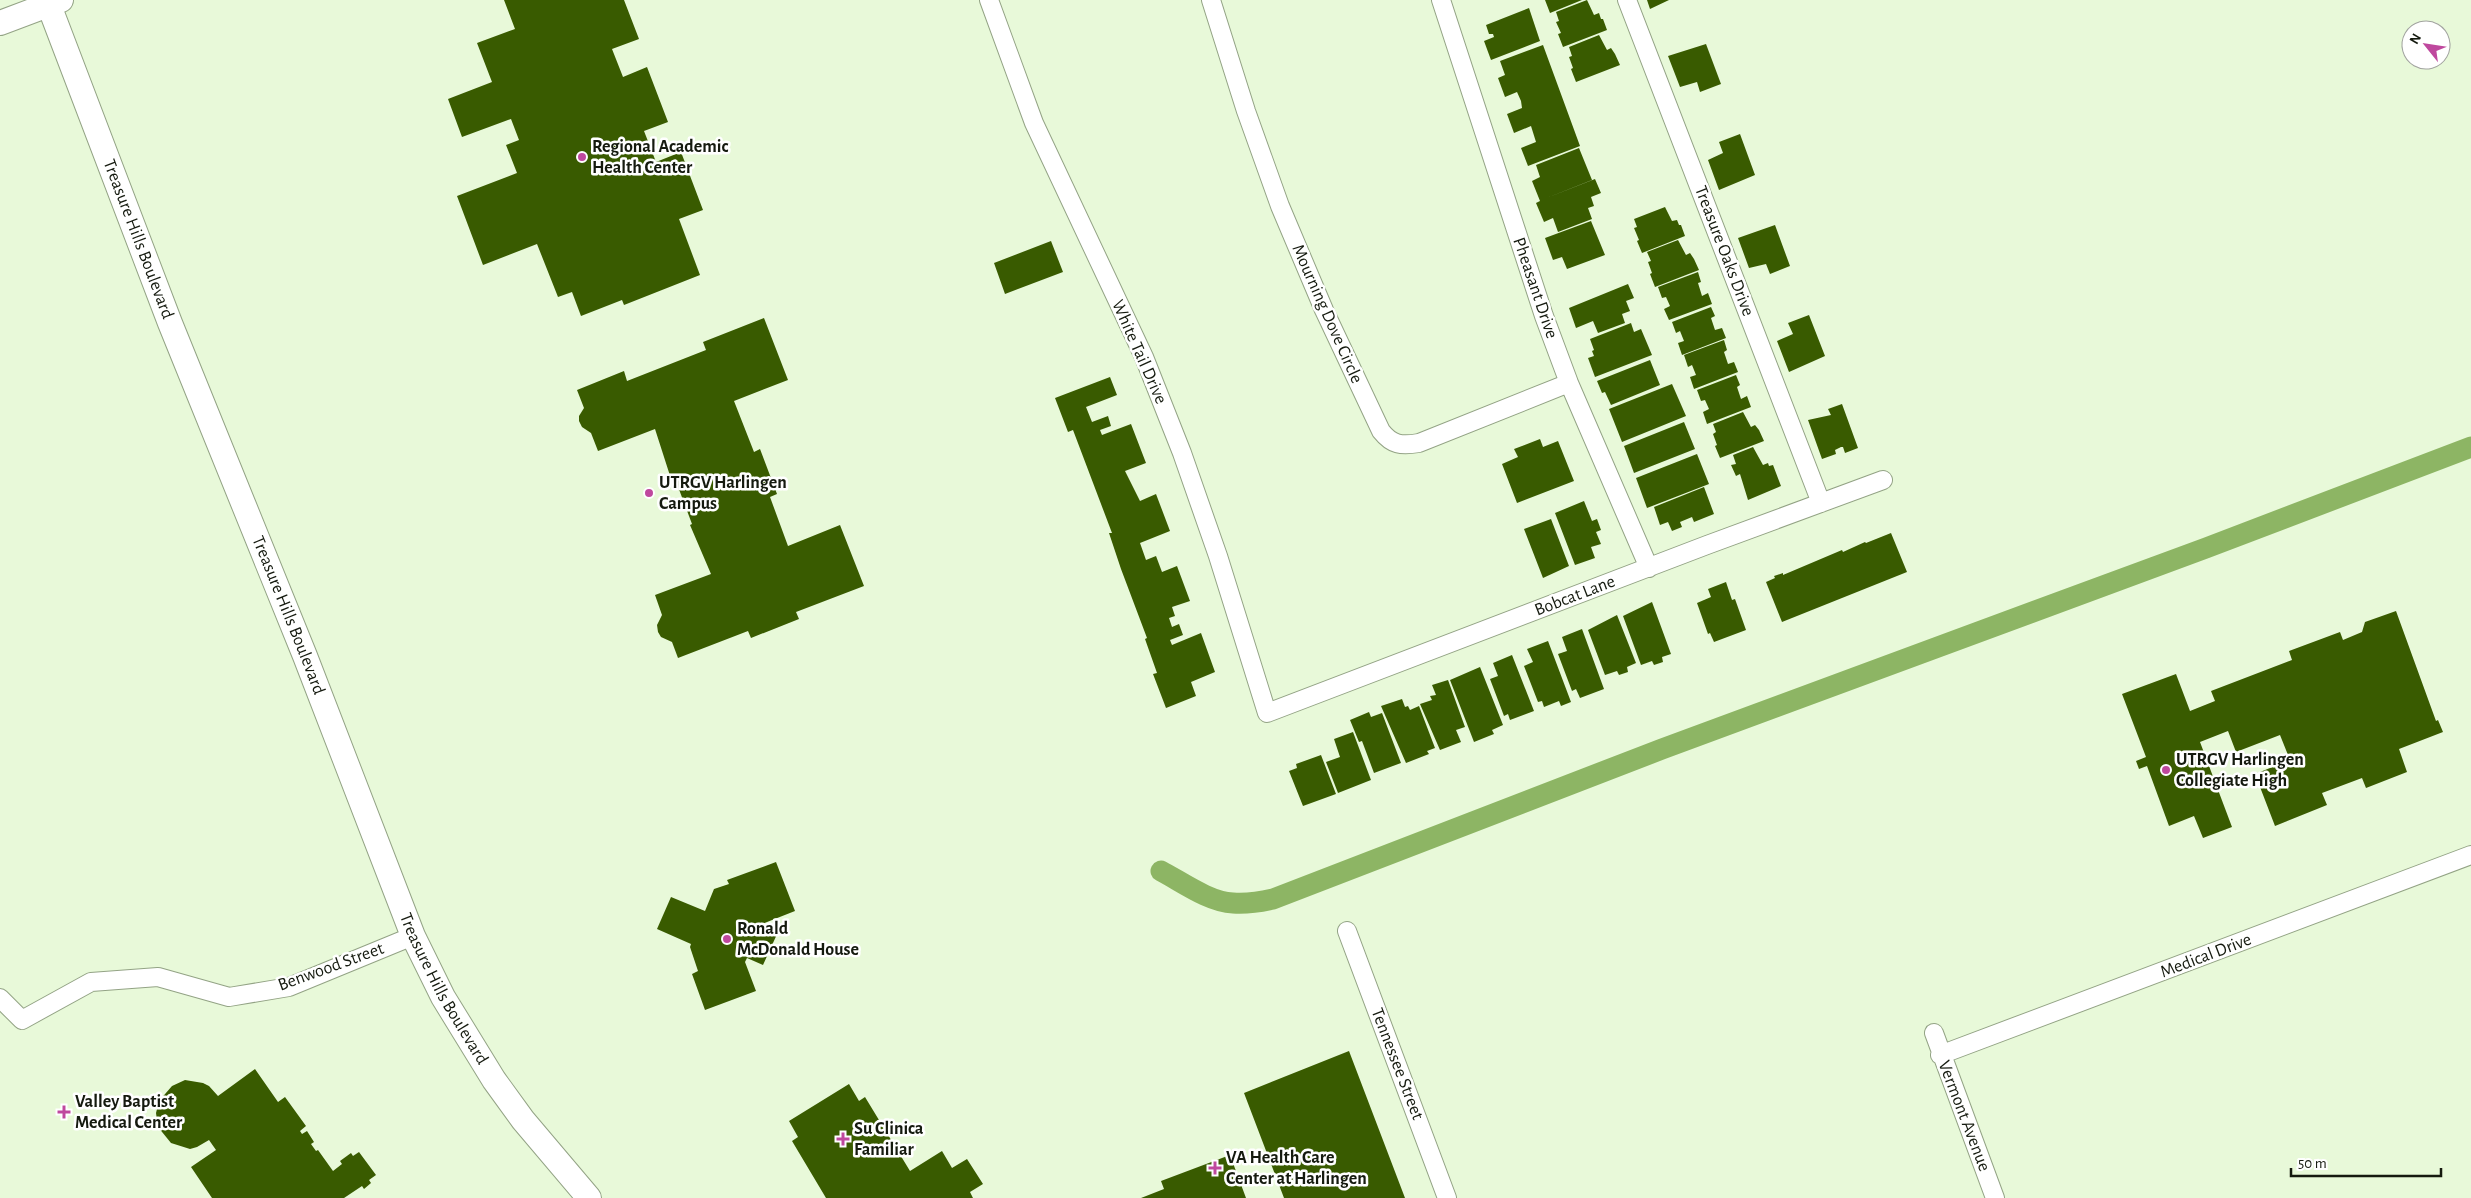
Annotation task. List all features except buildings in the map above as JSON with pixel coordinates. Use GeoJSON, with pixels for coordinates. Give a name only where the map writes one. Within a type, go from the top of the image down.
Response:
{"type":"FeatureCollection","features":[{"type":"Feature","properties":{"kind":"street","name":"White Tail Drive"},"geometry":{"type":"LineString","coordinates":[[989,0],[1034,123],[1144,357],[1178,444],[1218,556],[1267,713]]}},
{"type":"Feature","properties":{"kind":"street","name":"Mourning Dove Circle"},"geometry":{"type":"LineString","coordinates":[[1211,0],[1246,112],[1303,264],[1381,431],[1390,442],[1405,446],[1419,443],[1569,383]]}},
{"type":"Feature","properties":{"kind":"street","name":"Pheasant Drive"},"geometry":{"type":"LineString","coordinates":[[1441,0],[1514,228],[1569,383],[1649,568]]}},
{"type":"Feature","properties":{"kind":"street","name":"Treasure Oaks Drive"},"geometry":{"type":"LineString","coordinates":[[1627,0],[1821,503]]}},
{"type":"Feature","properties":{"kind":"street"},"geometry":{"type":"LineString","coordinates":[[0,23],[52,2]]}},
{"type":"Feature","properties":{"kind":"street","name":"Treasure Hills Boulevard"},"geometry":{"type":"LineString","coordinates":[[52,2],[170,322],[306,656],[413,936],[443,997],[494,1080],[523,1120],[589,1198]]}},
{"type":"Feature","properties":{"kind":"street","name":"Bobcat Lane"},"geometry":{"type":"LineString","coordinates":[[1267,713],[1883,480]]}},
{"type":"Feature","properties":{"kind":"street","name":"Medical Drive"},"geometry":{"type":"LineString","coordinates":[[1940,1056],[2471,854]]}},
{"type":"Feature","properties":{"kind":"street","name":"Tennessee Street"},"geometry":{"type":"LineString","coordinates":[[1346,931],[1447,1198]]}},
{"type":"Feature","properties":{"kind":"street","name":"Benwood Street"},"geometry":{"type":"LineString","coordinates":[[0,998],[22,1020],[91,982],[158,977],[229,997],[289,987],[413,936]]}},
{"type":"Feature","properties":{"kind":"street","name":"Vermont Avenue"},"geometry":{"type":"LineString","coordinates":[[1934,1033],[1940,1056],[1995,1198]]}},
{"type":"Feature","properties":{"kind":"waterway"},"geometry":{"type":"LineString","coordinates":[[1161,871],[1205,895],[1224,902],[1248,903],[1273,899],[1662,749],[2206,548],[2471,447]]}},
{"type":"Feature","properties":{"kind":"place","name":"Regional Academic Health Center"},"geometry":{"type":"Point","coordinates":[582,157]}},
{"type":"Feature","properties":{"kind":"place","name":"UTRGV Harlingen Campus"},"geometry":{"type":"Point","coordinates":[649,493]}},
{"type":"Feature","properties":{"kind":"place","name":"UTRGV Harlingen Collegiate High"},"geometry":{"type":"Point","coordinates":[2166,770]}},
{"type":"Feature","properties":{"kind":"place","name":"Ronald McDonald House"},"geometry":{"type":"Point","coordinates":[727,939]}},
{"type":"Feature","properties":{"kind":"place","name":"Valley Baptist Medical Center"},"geometry":{"type":"Point","coordinates":[64,1112]}},
{"type":"Feature","properties":{"kind":"place","name":"Su Clinica Familiar"},"geometry":{"type":"Point","coordinates":[843,1139]}},
{"type":"Feature","properties":{"kind":"place","name":"VA Health Care Center at Harlingen"},"geometry":{"type":"Point","coordinates":[1215,1168]}}]}
